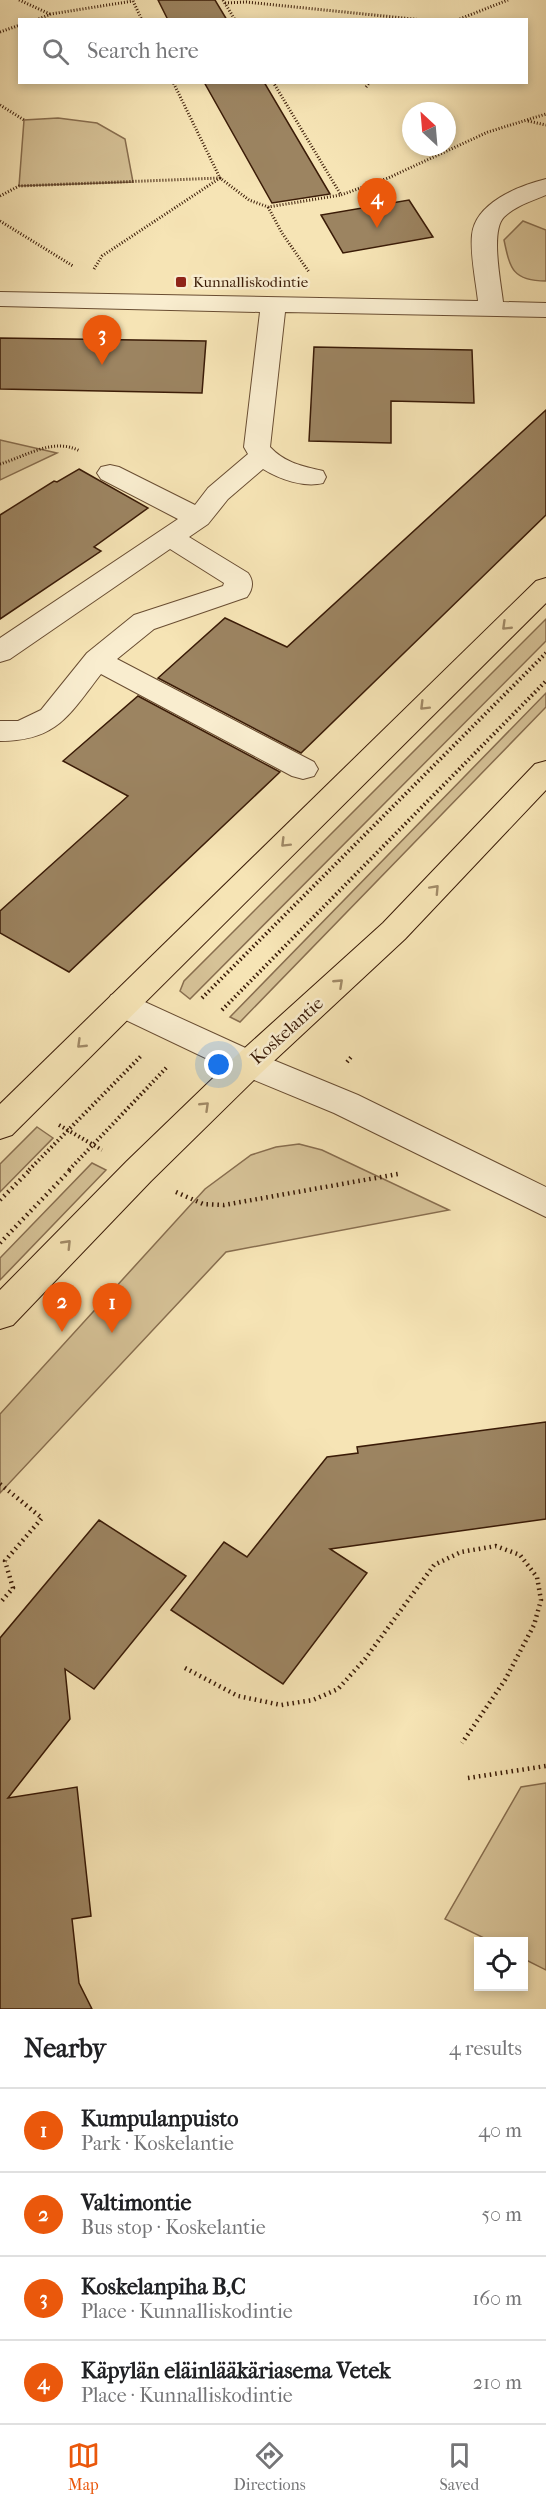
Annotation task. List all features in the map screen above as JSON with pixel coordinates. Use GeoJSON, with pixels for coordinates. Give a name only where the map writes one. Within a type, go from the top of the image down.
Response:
{"type":"FeatureCollection","features":[{"type":"Feature","properties":{"kind":"main road"},"geometry":{"type":"LineString","coordinates":[[11,1114],[546,587]]}},
{"type":"Feature","properties":{"kind":"main road","name":"Koskelantie"},"geometry":{"type":"LineString","coordinates":[[0,1314],[139,1171],[249,1064],[394,931],[546,771]]}},
{"type":"Feature","properties":{"kind":"street"},"geometry":{"type":"LineString","coordinates":[[491,309],[484,235],[490,215],[510,202],[546,186]]}},
{"type":"Feature","properties":{"kind":"street"},"geometry":{"type":"LineString","coordinates":[[0,299],[545,310]]}},
{"type":"Feature","properties":{"kind":"street"},"geometry":{"type":"LineString","coordinates":[[273,304],[257,447],[262,456],[287,473],[313,477]]}},
{"type":"Feature","properties":{"kind":"street"},"geometry":{"type":"LineString","coordinates":[[0,652],[198,518],[218,494],[262,456]]}},
{"type":"Feature","properties":{"kind":"street"},"geometry":{"type":"LineString","coordinates":[[110,473],[198,518]]}},
{"type":"Feature","properties":{"kind":"street"},"geometry":{"type":"LineString","coordinates":[[0,731],[23,730],[51,717],[97,660],[144,622],[237,591],[238,579],[170,537]]}},
{"type":"Feature","properties":{"kind":"street"},"geometry":{"type":"LineString","coordinates":[[97,660],[303,769]]}},
{"type":"Feature","properties":{"kind":"street"},"geometry":{"type":"LineString","coordinates":[[123,1004],[249,1064],[346,1104],[546,1203]]}},
{"type":"Feature","properties":{"kind":"path"},"geometry":{"type":"LineString","coordinates":[[19,0],[51,15]]}},
{"type":"Feature","properties":{"kind":"path"},"geometry":{"type":"LineString","coordinates":[[467,18],[508,0]]}},
{"type":"Feature","properties":{"kind":"path"},"geometry":{"type":"LineString","coordinates":[[42,18],[133,1],[141,18]]}},
{"type":"Feature","properties":{"kind":"path"},"geometry":{"type":"LineString","coordinates":[[224,2],[234,18]]}},
{"type":"Feature","properties":{"kind":"path"},"geometry":{"type":"LineString","coordinates":[[224,2],[246,2],[403,18]]}},
{"type":"Feature","properties":{"kind":"path"},"geometry":{"type":"LineString","coordinates":[[0,32],[18,26]]}},
{"type":"Feature","properties":{"kind":"path"},"geometry":{"type":"LineString","coordinates":[[174,84],[220,178],[249,200],[268,207],[341,195],[388,178],[488,132],[546,114]]}},
{"type":"Feature","properties":{"kind":"path"},"geometry":{"type":"LineString","coordinates":[[274,84],[341,195]]}},
{"type":"Feature","properties":{"kind":"path"},"geometry":{"type":"LineString","coordinates":[[0,105],[24,120]]}},
{"type":"Feature","properties":{"kind":"path"},"geometry":{"type":"LineString","coordinates":[[528,121],[546,125]]}},
{"type":"Feature","properties":{"kind":"path"},"geometry":{"type":"LineString","coordinates":[[0,196],[18,186],[220,178]]}},
{"type":"Feature","properties":{"kind":"path"},"geometry":{"type":"LineString","coordinates":[[84,301],[88,276],[102,256],[220,178]]}},
{"type":"Feature","properties":{"kind":"path"},"geometry":{"type":"LineString","coordinates":[[268,207],[282,233],[315,281]]}},
{"type":"Feature","properties":{"kind":"path"},"geometry":{"type":"LineString","coordinates":[[0,221],[88,276]]}},
{"type":"Feature","properties":{"kind":"path"},"geometry":{"type":"LineString","coordinates":[[0,464],[54,445],[72,445],[110,473]]}},
{"type":"Feature","properties":{"kind":"path"},"geometry":{"type":"LineString","coordinates":[[0,1243],[94,1145],[182,1032],[203,998],[546,653]]}},
{"type":"Feature","properties":{"kind":"path"},"geometry":{"type":"LineString","coordinates":[[0,1200],[69,1130],[182,1032],[546,681]]}},
{"type":"Feature","properties":{"kind":"path"},"geometry":{"type":"LineString","coordinates":[[11,1114],[69,1130],[186,1198],[203,1204],[224,1205],[462,1162]]}},
{"type":"Feature","properties":{"kind":"path"},"geometry":{"type":"LineString","coordinates":[[0,1484],[42,1518],[5,1561],[13,1588],[0,1603]]}},
{"type":"Feature","properties":{"kind":"path"},"geometry":{"type":"LineString","coordinates":[[185,1668],[238,1696],[281,1705],[313,1700],[338,1689],[365,1659],[434,1565],[461,1552],[496,1546],[520,1556],[537,1577],[541,1600],[534,1625],[505,1680],[462,1743]]}},
{"type":"Feature","properties":{"kind":"path"},"geometry":{"type":"LineString","coordinates":[[468,1778],[546,1766]]}},
{"type":"Feature","properties":{"kind":"shaded area"},"geometry":{"type":"Polygon","coordinates":[[[58,118],[97,123],[125,139],[133,182],[19,186],[24,120],[58,118]]]}},
{"type":"Feature","properties":{"kind":"shaded area"},"geometry":{"type":"Polygon","coordinates":[[[523,221],[546,230],[546,281],[526,279],[520,276],[508,259],[504,240],[523,221]]]}},
{"type":"Feature","properties":{"kind":"shaded area"},"geometry":{"type":"Polygon","coordinates":[[[0,440],[57,453],[0,480],[0,440]]]}},
{"type":"Feature","properties":{"kind":"shaded area"},"geometry":{"type":"Polygon","coordinates":[[[546,619],[546,641],[190,999],[180,991],[184,981],[546,619]]]}},
{"type":"Feature","properties":{"kind":"shaded area"},"geometry":{"type":"Polygon","coordinates":[[[546,693],[546,707],[240,1022],[230,1017],[546,693]]]}},
{"type":"Feature","properties":{"kind":"shaded area"},"geometry":{"type":"Polygon","coordinates":[[[37,1127],[53,1138],[0,1192],[0,1164],[37,1127]]]}},
{"type":"Feature","properties":{"kind":"shaded area"},"geometry":{"type":"Polygon","coordinates":[[[299,1144],[322,1150],[449,1210],[226,1252],[0,1493],[0,1414],[205,1189],[251,1155],[276,1147],[299,1144]]]}},
{"type":"Feature","properties":{"kind":"shaded area"},"geometry":{"type":"Polygon","coordinates":[[[92,1163],[106,1170],[0,1280],[0,1258],[92,1163]]]}},
{"type":"Feature","properties":{"kind":"shaded area"},"geometry":{"type":"Polygon","coordinates":[[[546,1783],[546,1970],[528,1961],[528,1937],[482,1937],[445,1919],[521,1787],[546,1783]]]}},
{"type":"Feature","properties":{"kind":"building"},"geometry":{"type":"Polygon","coordinates":[[[158,0],[215,0],[226,18],[167,18],[158,0]]]}},
{"type":"Feature","properties":{"kind":"building"},"geometry":{"type":"Polygon","coordinates":[[[205,84],[265,84],[330,194],[272,203],[205,84]]]}},
{"type":"Feature","properties":{"kind":"building"},"geometry":{"type":"Polygon","coordinates":[[[409,200],[433,237],[343,253],[321,215],[409,200]]]}},
{"type":"Feature","properties":{"kind":"building"},"geometry":{"type":"Polygon","coordinates":[[[0,338],[206,341],[202,393],[0,389],[0,338]]]}},
{"type":"Feature","properties":{"kind":"building"},"geometry":{"type":"Polygon","coordinates":[[[314,347],[472,350],[474,403],[391,401],[391,443],[309,441],[314,347]]]}},
{"type":"Feature","properties":{"kind":"building"},"geometry":{"type":"Polygon","coordinates":[[[546,410],[546,515],[301,753],[158,678],[225,618],[287,647],[546,410]]]}},
{"type":"Feature","properties":{"kind":"building"},"geometry":{"type":"Polygon","coordinates":[[[79,469],[148,508],[94,547],[101,551],[0,619],[0,515],[54,481],[57,482],[79,469]]]}},
{"type":"Feature","properties":{"kind":"building"},"geometry":{"type":"Polygon","coordinates":[[[138,696],[280,772],[69,972],[0,933],[0,911],[128,796],[63,761],[138,696]]]}},
{"type":"Feature","properties":{"kind":"building"},"geometry":{"type":"Polygon","coordinates":[[[546,1422],[546,1519],[330,1549],[367,1573],[283,1684],[171,1610],[224,1542],[247,1557],[327,1457],[358,1453],[357,1447],[546,1422]]]}},
{"type":"Feature","properties":{"kind":"building"},"geometry":{"type":"Polygon","coordinates":[[[99,1520],[186,1576],[94,1689],[65,1669],[70,1719],[8,1798],[77,1787],[91,1916],[72,1919],[79,1983],[92,2009],[0,2009],[0,1638],[99,1520]]]}},
{"type":"Feature","properties":{"kind":"place","name":"Käpylän eläinlääkäriasema Vetek"},"geometry":{"type":"Point","coordinates":[377,228]}},
{"type":"Feature","properties":{"kind":"place","name":"Kunnalliskodintie"},"geometry":{"type":"Point","coordinates":[181,282]}},
{"type":"Feature","properties":{"kind":"place","name":"Koskelanpiha B,C"},"geometry":{"type":"Point","coordinates":[102,365]}},
{"type":"Feature","properties":{"kind":"place","name":"Valtimontie"},"geometry":{"type":"Point","coordinates":[62,1332]}},
{"type":"Feature","properties":{"kind":"place","name":"Kumpulanpuisto"},"geometry":{"type":"Point","coordinates":[112,1333]}}]}
